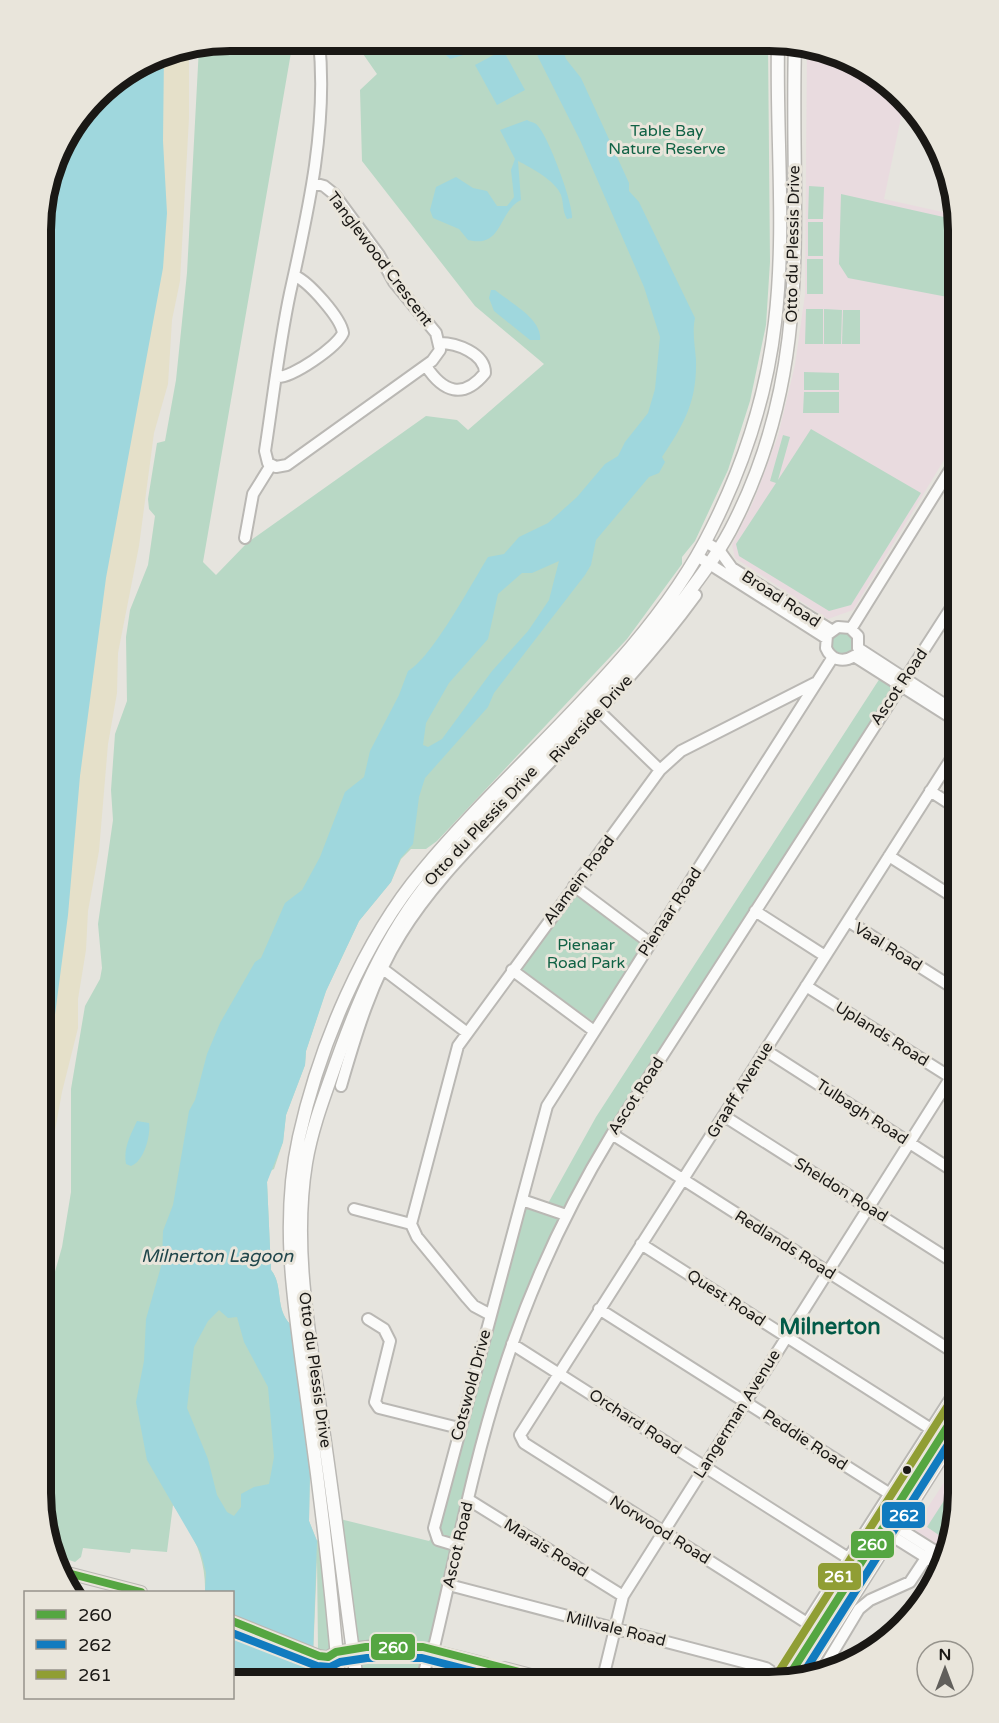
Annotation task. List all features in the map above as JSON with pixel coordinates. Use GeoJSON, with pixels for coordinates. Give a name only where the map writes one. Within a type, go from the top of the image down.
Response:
{"type":"FeatureCollection","features":[{"type":"Feature","properties":{"kind":"main road","name":"Otto du Plessis Drive"},"geometry":{"type":"LineString","coordinates":[[336,1672],[330,1656],[325,1533],[288,1247],[294,1162],[310,1097],[352,984],[375,939],[404,893],[439,851],[627,651],[669,598],[697,556],[724,503],[754,421],[774,334],[779,257],[778,51]]}},
{"type":"Feature","properties":{"kind":"main road","name":"Otto du Plessis Drive"},"geometry":{"type":"LineString","coordinates":[[356,1672],[302,1265],[301,1205],[306,1162],[320,1107],[362,993],[388,942],[415,900],[450,858],[639,656],[710,564],[735,521],[761,458],[778,402],[790,340],[796,276],[795,53]]}},
{"type":"Feature","properties":{"kind":"main road"},"geometry":{"type":"LineString","coordinates":[[807,1668],[948,1427]]}},
{"type":"Feature","properties":{"kind":"main road"},"geometry":{"type":"LineString","coordinates":[[793,1670],[948,1445]]}},
{"type":"Feature","properties":{"kind":"street"},"geometry":{"type":"LineString","coordinates":[[312,183],[321,84],[319,51]]}},
{"type":"Feature","properties":{"kind":"street","name":"Tanglewood Crescent"},"geometry":{"type":"LineString","coordinates":[[312,183],[324,186],[334,194],[379,255],[394,282],[436,333],[440,343],[439,354],[426,366],[287,465],[280,467],[271,465],[265,457],[265,451],[295,276],[312,183]]}},
{"type":"Feature","properties":{"kind":"street"},"geometry":{"type":"LineString","coordinates":[[277,377],[292,374],[337,343],[343,333],[340,324],[311,287],[295,276]]}},
{"type":"Feature","properties":{"kind":"street"},"geometry":{"type":"LineString","coordinates":[[426,366],[440,385],[458,390],[469,388],[485,373],[482,363],[462,345],[440,343]]}},
{"type":"Feature","properties":{"kind":"street"},"geometry":{"type":"LineString","coordinates":[[245,538],[253,494],[271,465]]}},
{"type":"Feature","properties":{"kind":"street"},"geometry":{"type":"LineString","coordinates":[[856,652],[858,636],[851,629],[948,472]]}},
{"type":"Feature","properties":{"kind":"street","name":"Broad Road"},"geometry":{"type":"LineString","coordinates":[[705,543],[719,550],[732,568],[758,590]]}},
{"type":"Feature","properties":{"kind":"street","name":"Broad Road"},"geometry":{"type":"LineString","coordinates":[[697,556],[829,634]]}},
{"type":"Feature","properties":{"kind":"street","name":"Riverside Drive"},"geometry":{"type":"LineString","coordinates":[[341,1086],[360,1020],[400,935],[442,877],[657,647],[696,595]]}},
{"type":"Feature","properties":{"kind":"street","name":"Ascot Road"},"geometry":{"type":"LineString","coordinates":[[425,1672],[496,1393],[512,1344],[566,1215],[612,1134],[948,612]]}},
{"type":"Feature","properties":{"kind":"street","name":"Broad Road"},"geometry":{"type":"LineString","coordinates":[[833,657],[826,648],[829,634],[841,626],[851,629]]}},
{"type":"Feature","properties":{"kind":"street"},"geometry":{"type":"LineString","coordinates":[[856,652],[948,715]]}},
{"type":"Feature","properties":{"kind":"street"},"geometry":{"type":"LineString","coordinates":[[833,657],[843,660],[856,652]]}},
{"type":"Feature","properties":{"kind":"street","name":"Pienaar Road"},"geometry":{"type":"LineString","coordinates":[[489,1314],[547,1106],[833,657]]}},
{"type":"Feature","properties":{"kind":"street","name":"Alamein Road"},"geometry":{"type":"LineString","coordinates":[[411,1224],[455,1055],[466,1032],[660,770],[676,755],[817,682]]}},
{"type":"Feature","properties":{"kind":"street"},"geometry":{"type":"LineString","coordinates":[[902,682],[948,707]]}},
{"type":"Feature","properties":{"kind":"street"},"geometry":{"type":"LineString","coordinates":[[787,698],[797,712]]}},
{"type":"Feature","properties":{"kind":"street"},"geometry":{"type":"LineString","coordinates":[[599,711],[660,770]]}},
{"type":"Feature","properties":{"kind":"street","name":"Graaff Avenue"},"geometry":{"type":"LineString","coordinates":[[521,1432],[948,763]]}},
{"type":"Feature","properties":{"kind":"street"},"geometry":{"type":"LineString","coordinates":[[930,791],[948,803]]}},
{"type":"Feature","properties":{"kind":"street"},"geometry":{"type":"LineString","coordinates":[[889,856],[948,894]]}},
{"type":"Feature","properties":{"kind":"street"},"geometry":{"type":"LineString","coordinates":[[574,886],[650,943]]}},
{"type":"Feature","properties":{"kind":"street"},"geometry":{"type":"LineString","coordinates":[[755,911],[825,956]]}},
{"type":"Feature","properties":{"kind":"street","name":"Vaal Road"},"geometry":{"type":"LineString","coordinates":[[848,921],[948,985]]}},
{"type":"Feature","properties":{"kind":"street"},"geometry":{"type":"LineString","coordinates":[[383,969],[466,1032]]}},
{"type":"Feature","properties":{"kind":"street"},"geometry":{"type":"LineString","coordinates":[[512,970],[594,1031]]}},
{"type":"Feature","properties":{"kind":"street","name":"Uplands Road"},"geometry":{"type":"LineString","coordinates":[[806,986],[948,1076]]}},
{"type":"Feature","properties":{"kind":"street","name":"Tulbagh Road"},"geometry":{"type":"LineString","coordinates":[[765,1050],[948,1167]]}},
{"type":"Feature","properties":{"kind":"street","name":"Langerman Avenue"},"geometry":{"type":"LineString","coordinates":[[604,1672],[623,1596],[827,1272],[948,1089]]}},
{"type":"Feature","properties":{"kind":"street","name":"Sheldon Road"},"geometry":{"type":"LineString","coordinates":[[724,1116],[948,1259]]}},
{"type":"Feature","properties":{"kind":"street","name":"Redlands Road"},"geometry":{"type":"LineString","coordinates":[[612,1134],[948,1349]]}},
{"type":"Feature","properties":{"kind":"street"},"geometry":{"type":"LineString","coordinates":[[522,1200],[566,1215]]}},
{"type":"Feature","properties":{"kind":"street"},"geometry":{"type":"LineString","coordinates":[[354,1209],[411,1224]]}},
{"type":"Feature","properties":{"kind":"street","name":"Cotswold Drive"},"geometry":{"type":"LineString","coordinates":[[411,1224],[417,1237],[467,1298],[474,1306],[489,1314],[434,1528],[438,1540],[458,1546]]}},
{"type":"Feature","properties":{"kind":"street","name":"Quest Road"},"geometry":{"type":"LineString","coordinates":[[641,1244],[931,1429]]}},
{"type":"Feature","properties":{"kind":"street","name":"Peddie Road"},"geometry":{"type":"LineString","coordinates":[[599,1309],[890,1494]]}},
{"type":"Feature","properties":{"kind":"street"},"geometry":{"type":"LineString","coordinates":[[368,1319],[384,1329],[390,1341],[375,1402],[383,1410],[459,1428]]}},
{"type":"Feature","properties":{"kind":"street","name":"Orchard Road"},"geometry":{"type":"LineString","coordinates":[[512,1344],[848,1558]]}},
{"type":"Feature","properties":{"kind":"street"},"geometry":{"type":"LineString","coordinates":[[848,1558],[948,1403]]}},
{"type":"Feature","properties":{"kind":"street","name":"Norwood Road"},"geometry":{"type":"LineString","coordinates":[[521,1432],[524,1443],[807,1623],[848,1558]]}},
{"type":"Feature","properties":{"kind":"street","name":"Marais Road"},"geometry":{"type":"LineString","coordinates":[[469,1500],[623,1596]]}},
{"type":"Feature","properties":{"kind":"street"},"geometry":{"type":"LineString","coordinates":[[889,1528],[935,1559]]}},
{"type":"Feature","properties":{"kind":"street"},"geometry":{"type":"LineString","coordinates":[[930,1554],[936,1556]]}},
{"type":"Feature","properties":{"kind":"street"},"geometry":{"type":"LineString","coordinates":[[828,1661],[859,1609],[870,1600],[908,1584],[930,1554]]}},
{"type":"Feature","properties":{"kind":"street"},"geometry":{"type":"LineString","coordinates":[[71,1574],[134,1591]]}},
{"type":"Feature","properties":{"kind":"street","name":"Millvale Road"},"geometry":{"type":"LineString","coordinates":[[448,1585],[768,1668],[772,1672]]}},
{"type":"Feature","properties":{"kind":"street"},"geometry":{"type":"LineString","coordinates":[[234,1622],[330,1656],[353,1653],[430,1653],[514,1672]]}},
{"type":"Feature","properties":{"kind":"street"},"geometry":{"type":"LineString","coordinates":[[430,1653],[494,1672]]}},
{"type":"Feature","properties":{"kind":"shaded area"},"geometry":{"type":"Polygon","coordinates":[[[807,55],[848,70],[868,81],[902,111],[884,199],[947,213],[948,230],[948,453],[853,610],[828,619],[735,558],[732,545],[754,500],[778,436],[795,365],[805,295],[807,55]]]}},
{"type":"Feature","properties":{"kind":"shaded area"},"geometry":{"type":"Polygon","coordinates":[[[948,1476],[948,1504],[939,1548],[916,1532],[915,1527],[948,1476]]]}},
{"type":"Feature","properties":{"kind":"green space","name":"Table Bay Nature Reserve"},"geometry":{"type":"Polygon","coordinates":[[[230,51],[291,51],[203,562],[216,575],[247,543],[426,416],[457,420],[468,430],[544,364],[475,306],[362,161],[360,90],[377,74],[361,51],[768,51],[770,262],[766,325],[750,401],[728,470],[695,541],[682,557],[682,564],[627,639],[437,841],[426,849],[411,849],[401,859],[391,882],[359,921],[326,991],[306,1051],[305,1065],[286,1115],[283,1142],[274,1169],[270,1171],[267,1182],[271,1270],[275,1276],[283,1311],[291,1325],[310,1471],[309,1521],[317,1541],[319,1538],[336,1652],[325,1653],[318,1649],[317,1559],[312,1672],[234,1672],[234,1591],[205,1591],[203,1568],[197,1546],[187,1525],[173,1505],[167,1552],[131,1549],[130,1553],[83,1548],[81,1557],[75,1562],[64,1558],[54,1528],[51,1504],[51,1286],[62,1247],[71,1192],[71,1089],[85,1006],[100,979],[102,968],[98,924],[113,820],[111,790],[115,734],[127,701],[126,637],[130,610],[148,565],[155,516],[149,509],[148,499],[157,443],[165,441],[176,380],[187,273],[199,54],[230,51]]]}},
{"type":"Feature","properties":{"kind":"green space"},"geometry":{"type":"Polygon","coordinates":[[[809,186],[824,187],[823,219],[808,219],[809,186]]]}},
{"type":"Feature","properties":{"kind":"green space"},"geometry":{"type":"Polygon","coordinates":[[[841,194],[947,218],[948,297],[848,278],[839,264],[841,194]]]}},
{"type":"Feature","properties":{"kind":"green space"},"geometry":{"type":"Polygon","coordinates":[[[808,222],[823,222],[823,256],[808,256],[808,222]]]}},
{"type":"Feature","properties":{"kind":"green space"},"geometry":{"type":"Polygon","coordinates":[[[807,259],[823,259],[823,294],[807,294],[807,259]]]}},
{"type":"Feature","properties":{"kind":"green space"},"geometry":{"type":"Polygon","coordinates":[[[806,309],[823,309],[823,344],[805,344],[806,309]]]}},
{"type":"Feature","properties":{"kind":"green space"},"geometry":{"type":"Polygon","coordinates":[[[824,309],[842,310],[841,344],[824,344],[824,309]]]}},
{"type":"Feature","properties":{"kind":"green space"},"geometry":{"type":"Polygon","coordinates":[[[843,310],[860,310],[860,344],[842,344],[843,310]]]}},
{"type":"Feature","properties":{"kind":"green space"},"geometry":{"type":"Polygon","coordinates":[[[804,372],[839,373],[839,390],[804,390],[804,372]]]}},
{"type":"Feature","properties":{"kind":"green space"},"geometry":{"type":"Polygon","coordinates":[[[804,392],[839,392],[839,413],[803,413],[804,392]]]}},
{"type":"Feature","properties":{"kind":"green space"},"geometry":{"type":"Polygon","coordinates":[[[811,429],[921,493],[851,605],[829,611],[739,556],[736,544],[776,483],[770,481],[783,435],[790,437],[778,480],[811,429]]]}},
{"type":"Feature","properties":{"kind":"green space"},"geometry":{"type":"Polygon","coordinates":[[[842,631],[851,634],[854,643],[851,652],[842,655],[833,652],[830,643],[833,634],[842,631]]]}},
{"type":"Feature","properties":{"kind":"green space"},"geometry":{"type":"Polygon","coordinates":[[[882,675],[899,686],[580,1188],[512,1344],[431,1649],[353,1649],[336,1518],[429,1541],[434,1535],[522,1200],[546,1207],[596,1117],[882,675]]]}},
{"type":"Feature","properties":{"kind":"green space","name":"Pienaar Road Park"},"geometry":{"type":"Polygon","coordinates":[[[578,892],[646,942],[595,1023],[520,969],[578,892]]]}},
{"type":"Feature","properties":{"kind":"green space"},"geometry":{"type":"Polygon","coordinates":[[[947,1496],[948,1497],[942,1537],[927,1527],[947,1496]]]}},
{"type":"Feature","properties":{"kind":"green space"},"geometry":{"type":"Polygon","coordinates":[[[428,1657],[424,1672],[356,1672],[354,1658],[428,1657]]]}},
{"type":"Feature","properties":{"kind":"sand"},"geometry":{"type":"Polygon","coordinates":[[[189,56],[189,118],[180,281],[172,320],[168,384],[154,433],[139,546],[118,653],[117,693],[108,744],[99,851],[88,911],[86,950],[78,999],[78,1028],[62,1092],[51,1153],[51,865],[156,68],[189,56]]]}},
{"type":"Feature","properties":{"kind":"water"},"geometry":{"type":"Polygon","coordinates":[[[442,51],[470,51],[467,54],[450,59],[442,51]]]}},
{"type":"Feature","properties":{"kind":"water"},"geometry":{"type":"Polygon","coordinates":[[[504,51],[525,90],[497,105],[475,65],[504,51]]]}},
{"type":"Feature","properties":{"kind":"water","name":"Milnerton Lagoon"},"geometry":{"type":"Polygon","coordinates":[[[537,51],[563,51],[566,59],[581,78],[629,183],[629,191],[639,202],[695,318],[696,375],[694,388],[688,412],[662,457],[665,462],[659,473],[649,477],[596,540],[591,565],[585,575],[494,693],[488,707],[425,778],[419,797],[413,844],[400,859],[391,882],[359,921],[326,991],[306,1051],[305,1065],[286,1115],[283,1142],[267,1182],[271,1270],[275,1276],[283,1311],[291,1325],[310,1471],[309,1521],[317,1541],[312,1672],[234,1672],[234,1591],[205,1591],[206,1573],[201,1553],[147,1460],[136,1402],[144,1361],[146,1319],[162,1263],[163,1231],[173,1205],[189,1111],[195,1100],[207,1054],[220,1023],[255,962],[261,958],[285,903],[302,890],[320,857],[345,792],[364,777],[370,751],[399,695],[408,671],[428,652],[439,637],[488,557],[504,554],[519,537],[548,523],[577,497],[605,464],[618,456],[625,442],[648,413],[655,389],[660,337],[644,287],[580,140],[537,51]],[[559,561],[532,573],[522,573],[498,594],[488,639],[449,683],[426,723],[423,745],[428,747],[442,739],[492,671],[528,631],[549,600],[559,561]],[[219,1310],[208,1321],[194,1347],[187,1408],[208,1459],[217,1495],[227,1512],[234,1516],[241,1507],[241,1494],[254,1487],[269,1484],[274,1457],[268,1387],[244,1342],[237,1317],[228,1318],[219,1310]]]}},
{"type":"Feature","properties":{"kind":"water"},"geometry":{"type":"Polygon","coordinates":[[[164,64],[163,141],[167,213],[163,268],[106,578],[80,776],[68,915],[51,1045],[51,230],[53,207],[61,173],[81,131],[112,96],[131,81],[164,64]]]}},
{"type":"Feature","properties":{"kind":"water"},"geometry":{"type":"Polygon","coordinates":[[[527,120],[536,124],[547,140],[564,185],[572,218],[567,219],[561,195],[554,185],[518,161],[521,200],[508,212],[499,228],[488,239],[468,240],[459,229],[433,218],[430,210],[436,187],[456,177],[473,188],[487,191],[497,206],[507,206],[514,197],[511,170],[515,159],[500,130],[527,120]]]}},
{"type":"Feature","properties":{"kind":"water"},"geometry":{"type":"Polygon","coordinates":[[[491,290],[495,290],[531,318],[540,332],[540,340],[530,340],[494,311],[489,298],[491,290]]]}},
{"type":"Feature","properties":{"kind":"water"},"geometry":{"type":"Polygon","coordinates":[[[137,1121],[149,1123],[149,1134],[143,1154],[131,1166],[126,1164],[126,1152],[137,1121]]]}},
{"type":"Feature","properties":{"kind":"transit line","name":"261"},"geometry":{"type":"LineString","coordinates":[[779,1671],[948,1406]]}},
{"type":"Feature","properties":{"kind":"transit line","name":"260"},"geometry":{"type":"LineString","coordinates":[[793,1670],[948,1426]]}},
{"type":"Feature","properties":{"kind":"transit line","name":"262"},"geometry":{"type":"LineString","coordinates":[[807,1668],[948,1445]]}},
{"type":"Feature","properties":{"kind":"transit line","name":"260"},"geometry":{"type":"LineString","coordinates":[[71,1574],[137,1591]]}},
{"type":"Feature","properties":{"kind":"transit line","name":"260"},"geometry":{"type":"LineString","coordinates":[[234,1622],[319,1656],[328,1657],[336,1652],[366,1647],[423,1647],[519,1672]]}},
{"type":"Feature","properties":{"kind":"transit line","name":"262"},"geometry":{"type":"LineString","coordinates":[[234,1634],[317,1666],[330,1667],[340,1662],[367,1658],[422,1658],[476,1672]]}},
{"type":"Feature","properties":{"kind":"district","name":"Milnerton"},"geometry":{"type":"Point","coordinates":[830,1327]}}]}
